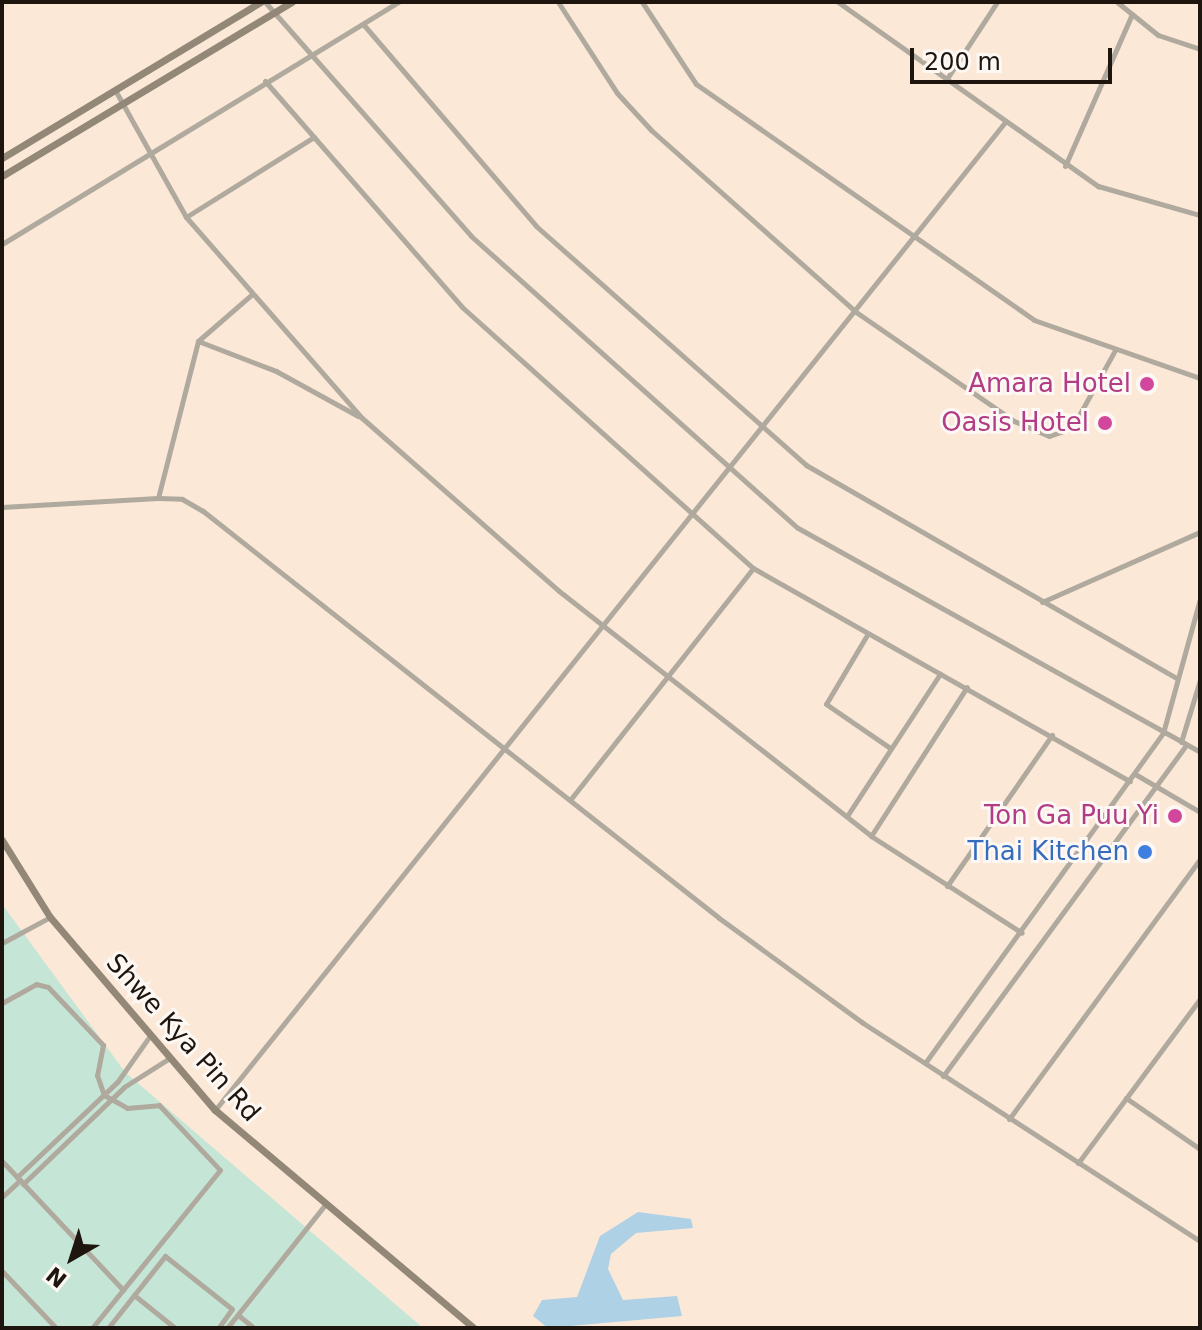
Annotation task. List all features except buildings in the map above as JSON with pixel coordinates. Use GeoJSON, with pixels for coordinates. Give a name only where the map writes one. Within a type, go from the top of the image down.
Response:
{"type":"FeatureCollection","features":[{"type":"Feature","properties":{"kind":"street"},"geometry":{"type":"LineString","coordinates":[[2,158],[263,2],[471,236],[726,468],[850,561],[1200,752]]}},
{"type":"Feature","properties":{"kind":"street"},"geometry":{"type":"LineString","coordinates":[[2,176],[292,2]]}},
{"type":"Feature","properties":{"kind":"street"},"geometry":{"type":"LineString","coordinates":[[2,244],[399,2]]}},
{"type":"Feature","properties":{"kind":"street"},"geometry":{"type":"LineString","coordinates":[[558,2],[617,93],[651,130],[856,312],[1014,421],[1049,436],[1086,413],[1114,352]]}},
{"type":"Feature","properties":{"kind":"street"},"geometry":{"type":"LineString","coordinates":[[642,2],[696,84],[1034,320],[1114,352],[1200,378]]}},
{"type":"Feature","properties":{"kind":"street"},"geometry":{"type":"LineString","coordinates":[[838,2],[948,77],[1065,166],[1098,186],[1200,215]]}},
{"type":"Feature","properties":{"kind":"street"},"geometry":{"type":"LineString","coordinates":[[948,77],[997,2]]}},
{"type":"Feature","properties":{"kind":"street"},"geometry":{"type":"LineString","coordinates":[[1117,2],[1158,35],[1200,49]]}},
{"type":"Feature","properties":{"kind":"street"},"geometry":{"type":"LineString","coordinates":[[1065,166],[1132,14]]}},
{"type":"Feature","properties":{"kind":"street"},"geometry":{"type":"LineString","coordinates":[[363,24],[536,226],[763,427],[835,486],[1177,678]]}},
{"type":"Feature","properties":{"kind":"street"},"geometry":{"type":"LineString","coordinates":[[265,81],[462,307],[753,568],[1130,781]]}},
{"type":"Feature","properties":{"kind":"street"},"geometry":{"type":"LineString","coordinates":[[115,90],[186,217],[362,418],[603,625],[871,836],[1022,933]]}},
{"type":"Feature","properties":{"kind":"street"},"geometry":{"type":"LineString","coordinates":[[215,1110],[503,745],[856,312],[1006,121]]}},
{"type":"Feature","properties":{"kind":"street"},"geometry":{"type":"LineString","coordinates":[[186,217],[314,136]]}},
{"type":"Feature","properties":{"kind":"street"},"geometry":{"type":"LineString","coordinates":[[158,498],[198,341],[252,294]]}},
{"type":"Feature","properties":{"kind":"street"},"geometry":{"type":"LineString","coordinates":[[198,341],[289,377],[362,418]]}},
{"type":"Feature","properties":{"kind":"street"},"geometry":{"type":"LineString","coordinates":[[2,507],[158,498],[182,499],[203,511],[719,918],[943,1076],[1200,1241]]}},
{"type":"Feature","properties":{"kind":"street"},"geometry":{"type":"LineString","coordinates":[[1042,602],[1200,532]]}},
{"type":"Feature","properties":{"kind":"street"},"geometry":{"type":"LineString","coordinates":[[570,800],[753,568]]}},
{"type":"Feature","properties":{"kind":"street"},"geometry":{"type":"LineString","coordinates":[[925,1063],[1022,933],[1163,733],[1200,599]]}},
{"type":"Feature","properties":{"kind":"street"},"geometry":{"type":"LineString","coordinates":[[867,635],[826,704],[890,748]]}},
{"type":"Feature","properties":{"kind":"street"},"geometry":{"type":"LineString","coordinates":[[847,816],[940,674]]}},
{"type":"Feature","properties":{"kind":"street"},"geometry":{"type":"LineString","coordinates":[[943,1076],[1183,744],[1200,680]]}},
{"type":"Feature","properties":{"kind":"street"},"geometry":{"type":"LineString","coordinates":[[871,836],[967,687]]}},
{"type":"Feature","properties":{"kind":"street"},"geometry":{"type":"LineString","coordinates":[[947,886],[1052,735]]}},
{"type":"Feature","properties":{"kind":"street"},"geometry":{"type":"LineString","coordinates":[[1135,774],[1200,812]]}},
{"type":"Feature","properties":{"kind":"street","name":"Shwe Kya Pin Rd"},"geometry":{"type":"LineString","coordinates":[[2,840],[5,853],[50,917],[149,1037],[215,1110],[474,1328]]}},
{"type":"Feature","properties":{"kind":"street"},"geometry":{"type":"LineString","coordinates":[[1009,1119],[1200,859]]}},
{"type":"Feature","properties":{"kind":"street"},"geometry":{"type":"LineString","coordinates":[[2,943],[50,917]]}},
{"type":"Feature","properties":{"kind":"street"},"geometry":{"type":"LineString","coordinates":[[2,1003],[36,984],[48,987],[103,1045],[97,1075],[104,1095],[110,1101],[133,1110],[159,1105],[220,1170],[92,1328]]}},
{"type":"Feature","properties":{"kind":"street"},"geometry":{"type":"LineString","coordinates":[[1078,1163],[1200,999]]}},
{"type":"Feature","properties":{"kind":"street"},"geometry":{"type":"LineString","coordinates":[[2,1197],[104,1095],[149,1037]]}},
{"type":"Feature","properties":{"kind":"street"},"geometry":{"type":"LineString","coordinates":[[20,1180],[110,1101],[168,1059]]}},
{"type":"Feature","properties":{"kind":"street"},"geometry":{"type":"LineString","coordinates":[[1126,1098],[1199,1145]]}},
{"type":"Feature","properties":{"kind":"street"},"geometry":{"type":"LineString","coordinates":[[2,1161],[123,1290]]}},
{"type":"Feature","properties":{"kind":"street"},"geometry":{"type":"LineString","coordinates":[[227,1328],[325,1205]]}},
{"type":"Feature","properties":{"kind":"street"},"geometry":{"type":"LineString","coordinates":[[108,1328],[165,1256],[232,1309],[218,1328]]}},
{"type":"Feature","properties":{"kind":"street"},"geometry":{"type":"LineString","coordinates":[[2,1271],[56,1328]]}},
{"type":"Feature","properties":{"kind":"street"},"geometry":{"type":"LineString","coordinates":[[134,1295],[175,1328]]}},
{"type":"Feature","properties":{"kind":"street"},"geometry":{"type":"LineString","coordinates":[[238,1315],[254,1328]]}},
{"type":"Feature","properties":{"kind":"green space"},"geometry":{"type":"Polygon","coordinates":[[[2,904],[125,1072],[423,1328],[2,1328],[2,904]]]}},
{"type":"Feature","properties":{"kind":"water"},"geometry":{"type":"Polygon","coordinates":[[[638,1212],[691,1219],[693,1228],[636,1233],[611,1254],[608,1269],[623,1300],[677,1296],[682,1316],[548,1328],[533,1316],[542,1300],[577,1297],[600,1236],[638,1212]]]}},
{"type":"Feature","properties":{"kind":"place","name":"Amara Hotel"},"geometry":{"type":"Point","coordinates":[1147,384]}},
{"type":"Feature","properties":{"kind":"place","name":"Oasis Hotel"},"geometry":{"type":"Point","coordinates":[1105,423]}},
{"type":"Feature","properties":{"kind":"place","name":"Ton Ga Puu Yi"},"geometry":{"type":"Point","coordinates":[1175,816]}},
{"type":"Feature","properties":{"kind":"place","name":"Thai Kitchen"},"geometry":{"type":"Point","coordinates":[1145,852]}}]}
